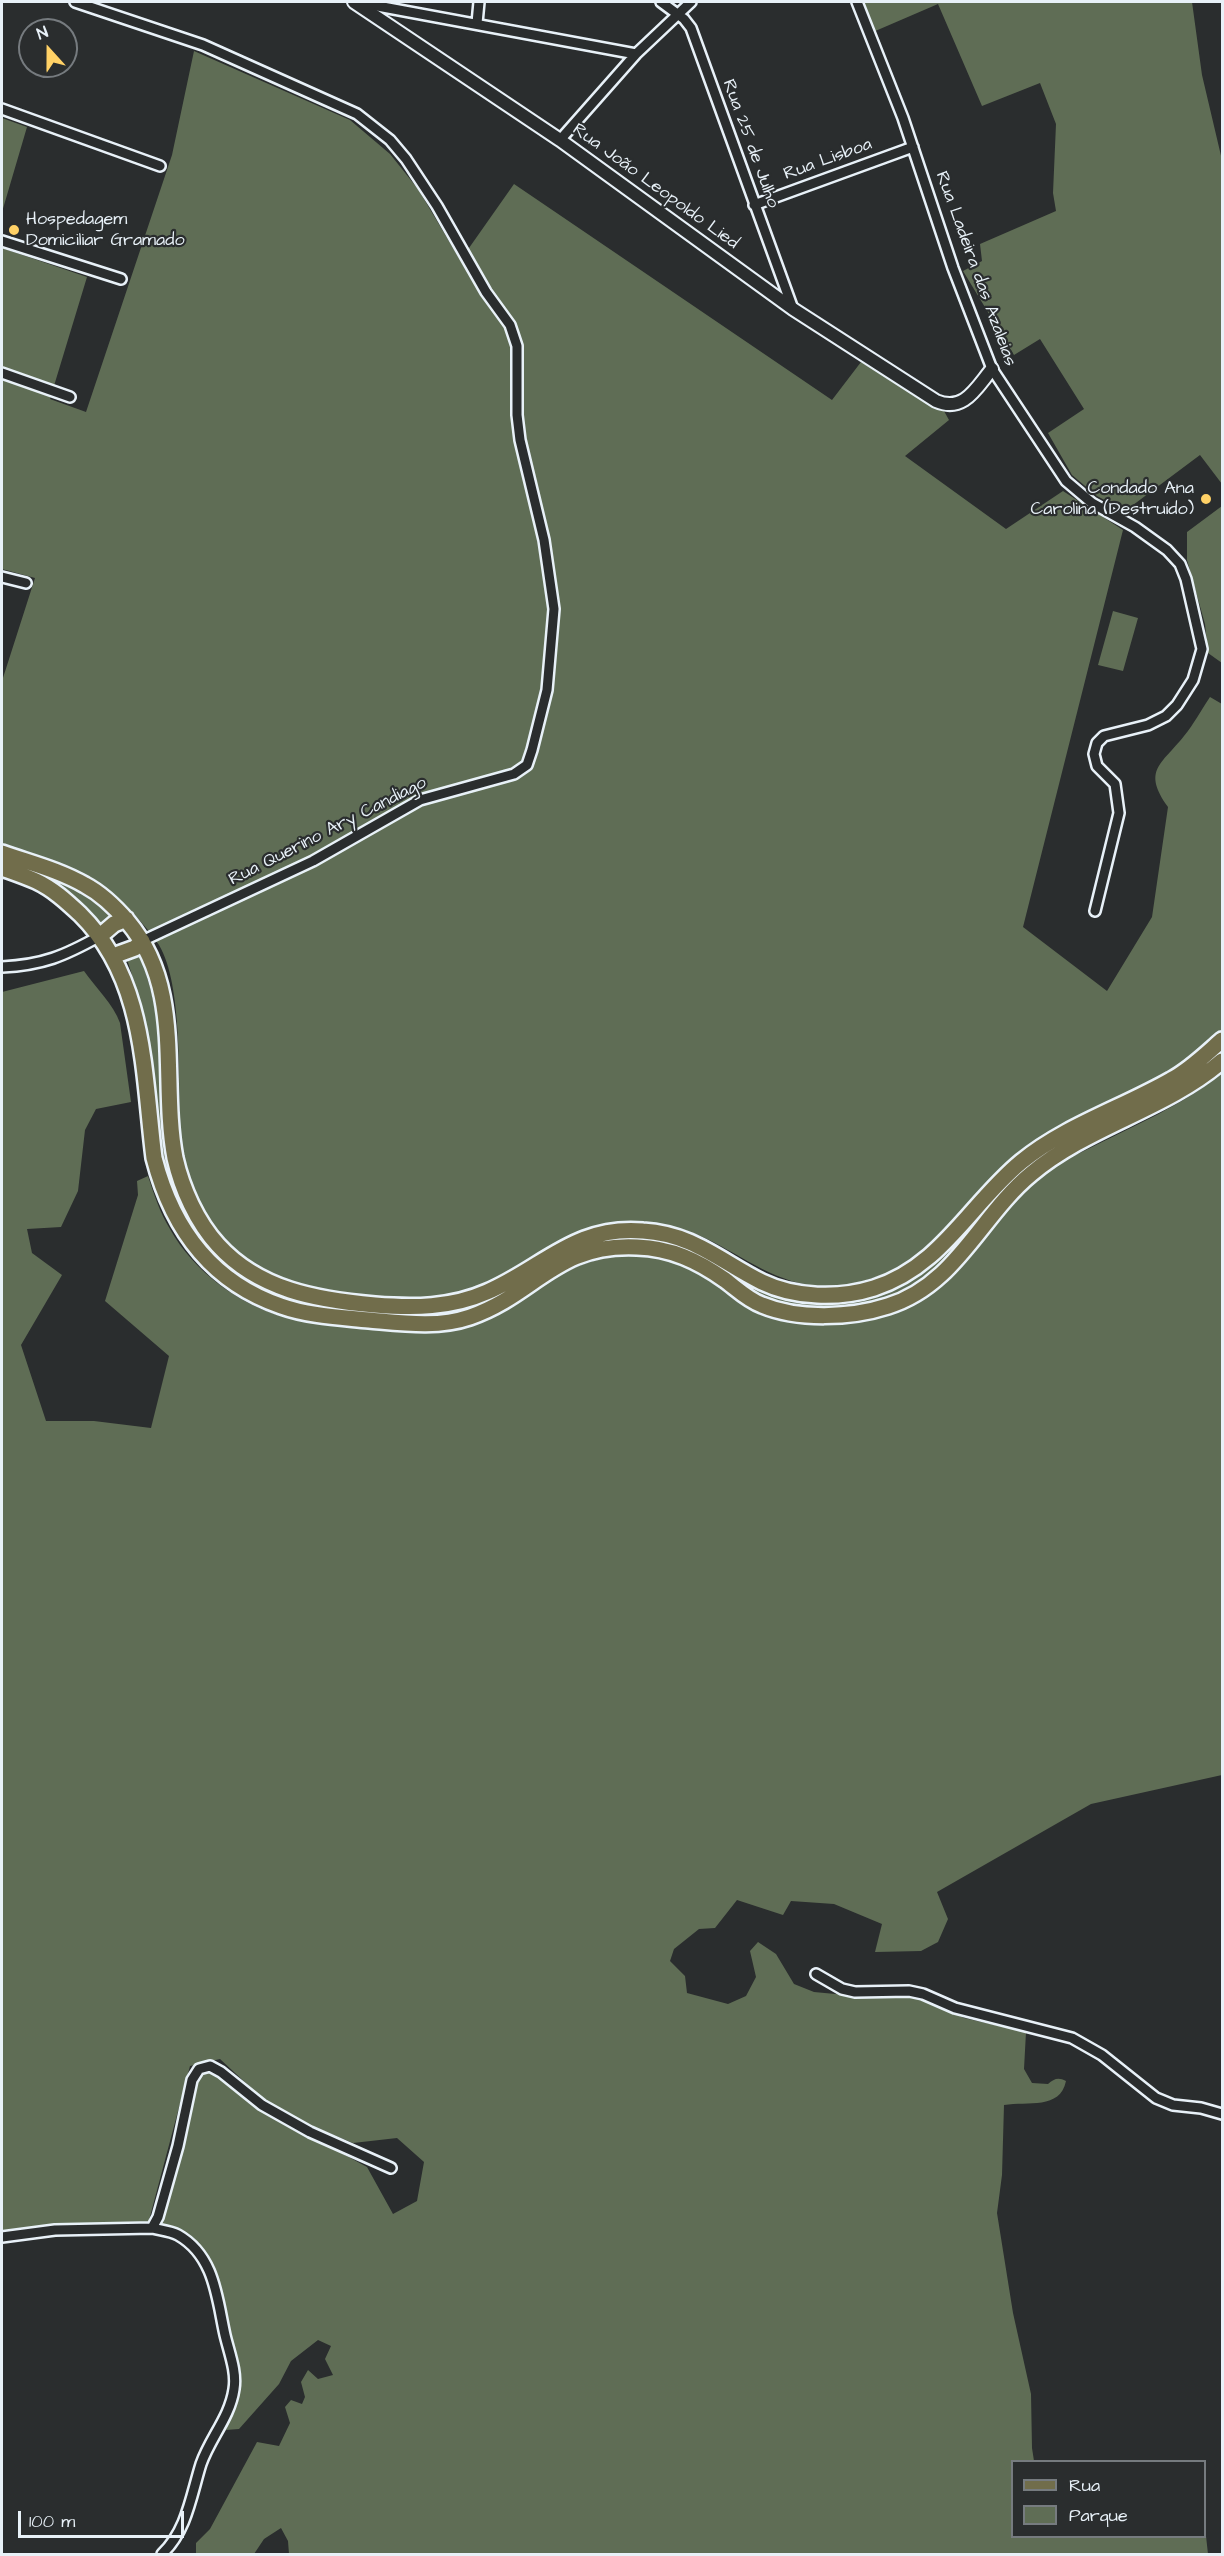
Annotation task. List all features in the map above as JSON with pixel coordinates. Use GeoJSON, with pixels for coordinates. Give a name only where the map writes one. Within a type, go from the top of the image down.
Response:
{"type":"FeatureCollection","features":[{"type":"Feature","properties":{"kind":"main road"},"geometry":{"type":"LineString","coordinates":[[2,853],[56,871],[85,885],[104,897],[126,919],[153,961],[164,1001],[176,1158],[197,1216],[220,1247],[262,1278],[295,1293],[335,1302],[426,1306],[460,1302],[490,1291],[566,1246],[615,1231],[640,1230],[667,1233],[685,1239],[756,1279],[784,1290],[828,1295],[846,1294],[876,1287],[912,1271],[933,1256],[993,1189],[1034,1153],[1081,1125],[1175,1079],[1222,1040]]}},
{"type":"Feature","properties":{"kind":"main road"},"geometry":{"type":"LineString","coordinates":[[2,868],[36,881],[64,899],[100,936],[113,956],[132,999],[136,1018],[157,1168],[166,1199],[185,1233],[213,1266],[249,1292],[282,1306],[312,1313],[426,1324],[468,1318],[503,1302],[572,1257],[597,1250],[626,1246],[656,1249],[693,1259],[749,1298],[775,1309],[819,1314],[846,1314],[888,1306],[909,1298],[944,1273],[962,1255],[1017,1185],[1040,1167],[1071,1147],[1181,1092],[1222,1061]]}},
{"type":"Feature","properties":{"kind":"main road"},"geometry":{"type":"LineString","coordinates":[[100,936],[114,924],[126,919]]}},
{"type":"Feature","properties":{"kind":"main road"},"geometry":{"type":"LineString","coordinates":[[113,956],[135,948],[142,941]]}},
{"type":"Feature","properties":{"kind":"street","name":"Rua Querino Ary Candiago"},"geometry":{"type":"LineString","coordinates":[[75,2],[203,45],[357,114],[390,140],[406,159],[437,206],[486,292],[510,326],[517,346],[517,414],[520,440],[544,540],[554,609],[547,690],[527,765],[514,774],[420,800],[313,861],[142,941]]}},
{"type":"Feature","properties":{"kind":"street"},"geometry":{"type":"LineString","coordinates":[[355,2],[636,54]]}},
{"type":"Feature","properties":{"kind":"street","name":"Rua João Leopoldo Lied"},"geometry":{"type":"LineString","coordinates":[[355,2],[560,140],[793,309],[936,401],[948,406],[959,404],[968,398],[992,369]]}},
{"type":"Feature","properties":{"kind":"street"},"geometry":{"type":"LineString","coordinates":[[477,23],[479,2]]}},
{"type":"Feature","properties":{"kind":"street","name":"Rua 25 de Julho"},"geometry":{"type":"LineString","coordinates":[[661,2],[691,28],[793,309]]}},
{"type":"Feature","properties":{"kind":"street"},"geometry":{"type":"LineString","coordinates":[[560,140],[636,54],[691,2]]}},
{"type":"Feature","properties":{"kind":"street","name":"Rua Ladeira das Azaleias"},"geometry":{"type":"LineString","coordinates":[[857,2],[913,147],[953,268],[992,369],[1066,481],[1092,503],[1167,550],[1179,564],[1186,579],[1202,650],[1199,667],[1193,680],[1172,711],[1166,716],[1148,725],[1104,736],[1096,742],[1094,754],[1097,765],[1115,784],[1119,813],[1095,911]]}},
{"type":"Feature","properties":{"kind":"street"},"geometry":{"type":"LineString","coordinates":[[2,110],[160,166]]}},
{"type":"Feature","properties":{"kind":"street","name":"Rua Lisboa"},"geometry":{"type":"LineString","coordinates":[[754,205],[913,147]]}},
{"type":"Feature","properties":{"kind":"street"},"geometry":{"type":"LineString","coordinates":[[2,240],[121,279]]}},
{"type":"Feature","properties":{"kind":"street"},"geometry":{"type":"LineString","coordinates":[[2,373],[70,397]]}},
{"type":"Feature","properties":{"kind":"street"},"geometry":{"type":"LineString","coordinates":[[2,577],[27,583]]}},
{"type":"Feature","properties":{"kind":"street"},"geometry":{"type":"LineString","coordinates":[[2,967],[20,966],[58,958],[100,936]]}},
{"type":"Feature","properties":{"kind":"street"},"geometry":{"type":"LineString","coordinates":[[816,1974],[842,1989],[855,1992],[909,1991],[923,1994],[955,2008],[1072,2038],[1102,2055],[1156,2098],[1173,2105],[1201,2108],[1222,2114]]}},
{"type":"Feature","properties":{"kind":"street"},"geometry":{"type":"LineString","coordinates":[[152,2228],[158,2217],[178,2146],[192,2080],[200,2069],[210,2066],[221,2072],[262,2105],[310,2132],[391,2168]]}},
{"type":"Feature","properties":{"kind":"street"},"geometry":{"type":"LineString","coordinates":[[2,2237],[55,2230],[152,2228],[178,2235],[196,2251],[212,2273],[232,2362],[235,2387],[227,2414],[206,2448],[183,2525],[174,2542],[162,2554]]}},
{"type":"Feature","properties":{"kind":"green space"},"geometry":{"type":"Polygon","coordinates":[[[861,2],[1192,2],[1202,75],[1222,160],[1222,484],[1200,455],[1125,511],[1097,496],[1072,475],[1048,433],[1084,409],[1040,339],[1014,355],[963,271],[982,261],[980,244],[1056,211],[1053,193],[1056,124],[1040,83],[982,106],[938,4],[873,32],[861,2]]]}},
{"type":"Feature","properties":{"kind":"green space"},"geometry":{"type":"Polygon","coordinates":[[[194,51],[350,120],[390,154],[418,189],[459,258],[469,248],[514,184],[832,400],[861,362],[944,411],[949,420],[905,456],[1006,529],[1063,491],[1123,530],[1023,927],[1107,991],[1152,917],[1168,807],[1156,784],[1158,768],[1188,731],[1210,697],[1222,704],[1222,1030],[1212,1041],[1174,1072],[1086,1116],[905,1265],[851,1284],[816,1286],[799,1283],[769,1272],[689,1231],[639,1221],[619,1222],[586,1229],[486,1283],[454,1294],[420,1299],[383,1298],[292,1283],[268,1273],[228,1242],[212,1223],[199,1201],[189,1178],[183,1154],[176,1008],[167,962],[159,945],[143,924],[100,884],[59,863],[2,845],[2,681],[35,578],[2,569],[2,248],[87,277],[50,399],[86,412],[172,155],[194,51]]]}},
{"type":"Feature","properties":{"kind":"green space"},"geometry":{"type":"Polygon","coordinates":[[[2,118],[27,127],[2,212],[2,118]]]}},
{"type":"Feature","properties":{"kind":"green space"},"geometry":{"type":"Polygon","coordinates":[[[1222,506],[1222,663],[1208,653],[1205,624],[1187,560],[1187,532],[1222,506]]]}},
{"type":"Feature","properties":{"kind":"green space"},"geometry":{"type":"Polygon","coordinates":[[[1113,611],[1138,618],[1123,671],[1098,665],[1113,611]]]}},
{"type":"Feature","properties":{"kind":"green space"},"geometry":{"type":"Polygon","coordinates":[[[2,860],[62,881],[89,897],[112,918],[99,927],[50,879],[2,863],[2,860]]]}},
{"type":"Feature","properties":{"kind":"green space"},"geometry":{"type":"Polygon","coordinates":[[[138,953],[150,987],[157,1023],[166,1151],[172,1178],[196,1227],[213,1248],[233,1266],[255,1282],[280,1294],[306,1303],[418,1314],[456,1310],[486,1300],[582,1246],[613,1238],[643,1238],[678,1244],[798,1299],[913,1277],[947,1252],[1013,1178],[1038,1158],[1222,1048],[1222,1054],[1082,1135],[930,1277],[894,1298],[839,1307],[777,1303],[751,1291],[696,1253],[672,1244],[644,1240],[516,1286],[473,1309],[446,1317],[419,1317],[329,1309],[285,1299],[240,1277],[206,1247],[175,1200],[163,1167],[141,1004],[127,959],[138,953]]]}},
{"type":"Feature","properties":{"kind":"green space"},"geometry":{"type":"Polygon","coordinates":[[[84,971],[109,1003],[120,1023],[131,1102],[96,1109],[85,1130],[78,1191],[61,1227],[27,1229],[32,1253],[62,1275],[21,1345],[46,1421],[94,1421],[151,1428],[169,1356],[105,1301],[138,1195],[137,1181],[148,1176],[166,1223],[180,1244],[205,1273],[236,1296],[271,1313],[289,1318],[319,1323],[424,1332],[451,1330],[477,1323],[499,1313],[554,1279],[592,1261],[644,1256],[661,1258],[692,1270],[762,1313],[786,1319],[825,1318],[891,1310],[923,1299],[943,1285],[960,1268],[1022,1190],[1040,1174],[1175,1105],[1222,1073],[1222,1775],[1091,1804],[937,1892],[948,1919],[938,1942],[921,1951],[875,1952],[882,1924],[834,1904],[791,1901],[783,1915],[737,1900],[715,1928],[699,1929],[674,1949],[670,1961],[685,1976],[687,1993],[728,2004],[746,1996],[756,1977],[750,1951],[758,1942],[776,1954],[794,1984],[814,1992],[878,1998],[918,1997],[964,2018],[1026,2032],[1024,2069],[1032,2083],[1048,2084],[1058,2079],[1066,2081],[1063,2090],[1050,2100],[1004,2105],[1002,2175],[997,2213],[1013,2313],[1031,2394],[1034,2460],[1011,2460],[1011,2538],[1206,2538],[1206,2536],[1208,2554],[289,2554],[288,2541],[281,2528],[264,2539],[254,2554],[196,2554],[196,2543],[210,2529],[257,2442],[279,2446],[290,2423],[285,2407],[291,2400],[302,2404],[305,2397],[301,2382],[308,2370],[318,2379],[333,2375],[325,2359],[331,2346],[318,2340],[291,2361],[279,2384],[239,2429],[226,2430],[237,2388],[227,2336],[198,2249],[158,2226],[193,2088],[199,2076],[207,2072],[219,2074],[312,2137],[367,2167],[393,2214],[417,2201],[424,2162],[397,2138],[353,2143],[312,2126],[263,2099],[220,2059],[190,2066],[148,2224],[58,2225],[2,2232],[2,992],[84,971]]]}},
{"type":"Feature","properties":{"kind":"place","name":"Hospedagem Domiciliar Gramado"},"geometry":{"type":"Point","coordinates":[14,230]}},
{"type":"Feature","properties":{"kind":"place","name":"Condado Ana Carolina (Destruído)"},"geometry":{"type":"Point","coordinates":[1206,499]}}]}
